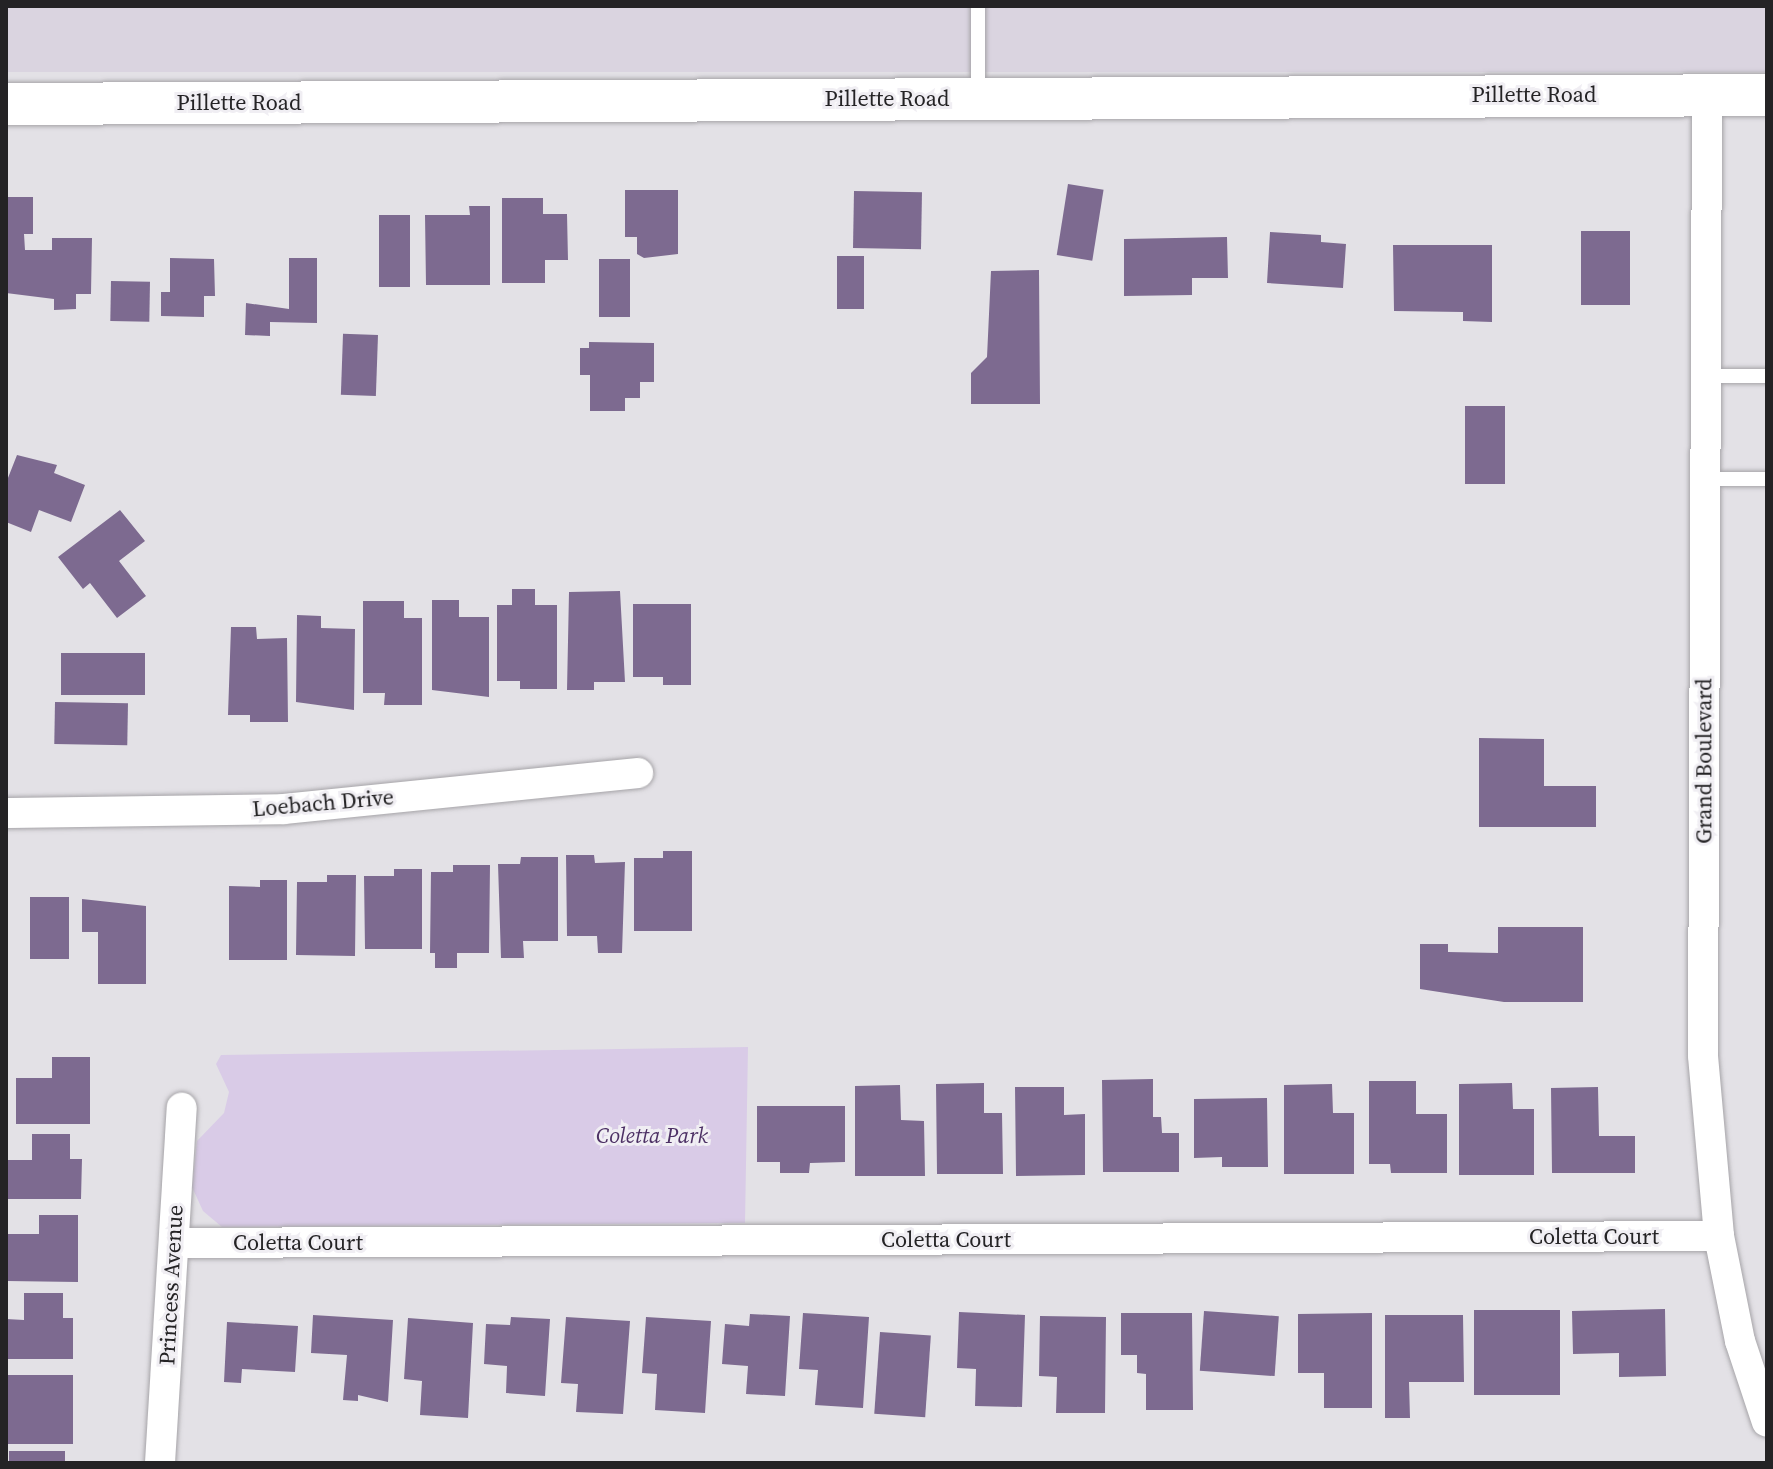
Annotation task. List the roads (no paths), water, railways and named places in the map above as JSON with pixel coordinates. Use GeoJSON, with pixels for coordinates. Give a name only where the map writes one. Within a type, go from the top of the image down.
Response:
{"type":"FeatureCollection","features":[{"type":"Feature","properties":{"kind":"street","name":"Grand Boulevard"},"geometry":{"type":"LineString","coordinates":[[1707,94],[1703,1056],[1719,1236],[1740,1341],[1767,1422]]}},
{"type":"Feature","properties":{"kind":"street","name":"Pillette Road"},"geometry":{"type":"LineString","coordinates":[[6,104],[1767,95]]}},
{"type":"Feature","properties":{"kind":"street","name":"Loebach Drive"},"geometry":{"type":"LineString","coordinates":[[6,813],[284,809],[638,773]]}},
{"type":"Feature","properties":{"kind":"street","name":"Princess Avenue"},"geometry":{"type":"LineString","coordinates":[[160,1463],[182,1108]]}},
{"type":"Feature","properties":{"kind":"street","name":"Coletta Court"},"geometry":{"type":"LineString","coordinates":[[174,1243],[1719,1236]]}},
{"type":"Feature","properties":{"kind":"lane"},"geometry":{"type":"LineString","coordinates":[[978,6],[978,99]]}},
{"type":"Feature","properties":{"kind":"lane"},"geometry":{"type":"LineString","coordinates":[[1706,376],[1767,376]]}},
{"type":"Feature","properties":{"kind":"lane"},"geometry":{"type":"LineString","coordinates":[[1705,479],[1767,479]]}},
{"type":"Feature","properties":{"kind":"park label","name":"Coletta Park"},"geometry":{"type":"Point","coordinates":[652,1136]}}]}
